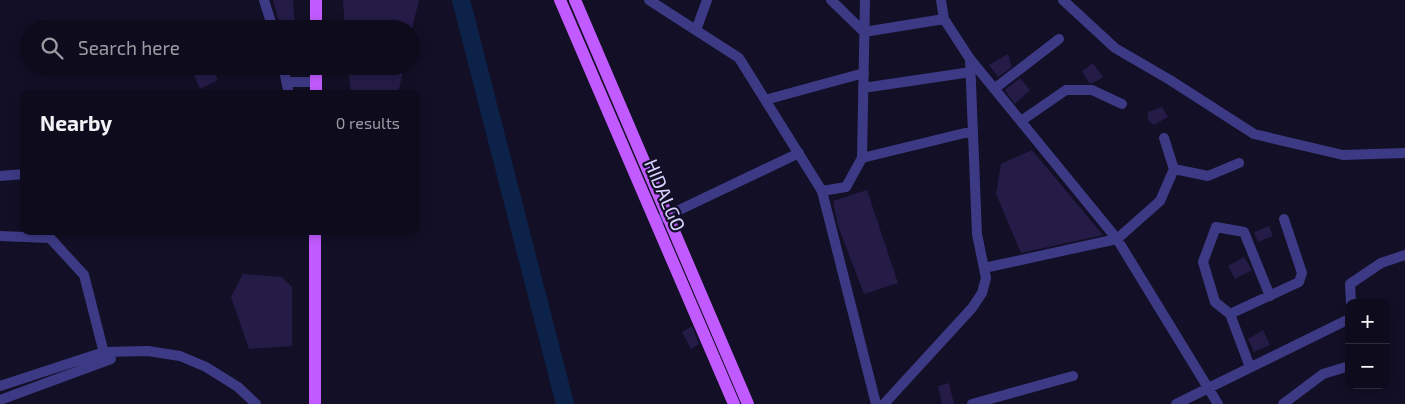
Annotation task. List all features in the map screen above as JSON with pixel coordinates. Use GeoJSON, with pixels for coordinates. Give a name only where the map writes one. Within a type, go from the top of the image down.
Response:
{"type":"FeatureCollection","features":[{"type":"Feature","properties":{"kind":"main road"},"geometry":{"type":"LineString","coordinates":[[312,0],[312,20]]}},
{"type":"Feature","properties":{"kind":"main road"},"geometry":{"type":"LineString","coordinates":[[316,0],[316,20]]}},
{"type":"Feature","properties":{"kind":"main road","name":"HIDALGO"},"geometry":{"type":"LineString","coordinates":[[560,0],[748,404]]}},
{"type":"Feature","properties":{"kind":"main road","name":"HIDALGO"},"geometry":{"type":"LineString","coordinates":[[575,0],[734,404]]}},
{"type":"Feature","properties":{"kind":"main road"},"geometry":{"type":"LineString","coordinates":[[313,75],[314,88]]}},
{"type":"Feature","properties":{"kind":"main road"},"geometry":{"type":"LineString","coordinates":[[314,88],[315,75]]}},
{"type":"Feature","properties":{"kind":"main road"},"geometry":{"type":"LineString","coordinates":[[310,404],[311,235]]}},
{"type":"Feature","properties":{"kind":"main road"},"geometry":{"type":"LineString","coordinates":[[314,404],[315,235]]}},
{"type":"Feature","properties":{"kind":"street"},"geometry":{"type":"LineString","coordinates":[[264,0],[270,20]]}},
{"type":"Feature","properties":{"kind":"street"},"geometry":{"type":"LineString","coordinates":[[648,0],[739,58],[822,191],[876,404]]}},
{"type":"Feature","properties":{"kind":"street"},"geometry":{"type":"LineString","coordinates":[[696,30],[708,0]]}},
{"type":"Feature","properties":{"kind":"street"},"geometry":{"type":"LineString","coordinates":[[831,0],[864,32]]}},
{"type":"Feature","properties":{"kind":"street"},"geometry":{"type":"LineString","coordinates":[[822,191],[846,187],[862,158],[865,0]]}},
{"type":"Feature","properties":{"kind":"street"},"geometry":{"type":"LineString","coordinates":[[941,0],[944,19],[970,59],[1117,239],[1218,404]]}},
{"type":"Feature","properties":{"kind":"street"},"geometry":{"type":"LineString","coordinates":[[1063,0],[1115,48],[1170,80],[1254,134],[1343,155],[1405,153]]}},
{"type":"Feature","properties":{"kind":"street"},"geometry":{"type":"LineString","coordinates":[[864,32],[944,19]]}},
{"type":"Feature","properties":{"kind":"street"},"geometry":{"type":"LineString","coordinates":[[994,88],[1059,39]]}},
{"type":"Feature","properties":{"kind":"street"},"geometry":{"type":"LineString","coordinates":[[884,404],[972,308],[982,293],[986,278],[977,234],[970,59]]}},
{"type":"Feature","properties":{"kind":"street"},"geometry":{"type":"LineString","coordinates":[[864,88],[970,72]]}},
{"type":"Feature","properties":{"kind":"street"},"geometry":{"type":"LineString","coordinates":[[765,100],[864,73]]}},
{"type":"Feature","properties":{"kind":"street"},"geometry":{"type":"LineString","coordinates":[[286,75],[289,90]]}},
{"type":"Feature","properties":{"kind":"street"},"geometry":{"type":"LineString","coordinates":[[288,82],[314,88]]}},
{"type":"Feature","properties":{"kind":"street"},"geometry":{"type":"LineString","coordinates":[[1021,121],[1066,90],[1092,90],[1122,104]]}},
{"type":"Feature","properties":{"kind":"street"},"geometry":{"type":"LineString","coordinates":[[862,158],[973,131]]}},
{"type":"Feature","properties":{"kind":"street"},"geometry":{"type":"LineString","coordinates":[[984,268],[1117,239],[1160,201],[1174,169],[1164,138]]}},
{"type":"Feature","properties":{"kind":"street"},"geometry":{"type":"LineString","coordinates":[[662,218],[799,153]]}},
{"type":"Feature","properties":{"kind":"street"},"geometry":{"type":"LineString","coordinates":[[1174,169],[1208,176],[1239,163]]}},
{"type":"Feature","properties":{"kind":"street"},"geometry":{"type":"LineString","coordinates":[[0,176],[20,174]]}},
{"type":"Feature","properties":{"kind":"street"},"geometry":{"type":"LineString","coordinates":[[1230,314],[1299,282],[1302,273],[1284,218]]}},
{"type":"Feature","properties":{"kind":"street"},"geometry":{"type":"LineString","coordinates":[[1250,367],[1230,314],[1215,302],[1203,262],[1216,227],[1244,232],[1270,296]]}},
{"type":"Feature","properties":{"kind":"street"},"geometry":{"type":"LineString","coordinates":[[0,236],[49,235],[84,274],[105,356]]}},
{"type":"Feature","properties":{"kind":"street"},"geometry":{"type":"LineString","coordinates":[[1351,299],[1350,284],[1381,263],[1405,255]]}},
{"type":"Feature","properties":{"kind":"street"},"geometry":{"type":"LineString","coordinates":[[1176,404],[1345,321]]}},
{"type":"Feature","properties":{"kind":"street"},"geometry":{"type":"LineString","coordinates":[[0,386],[105,356],[130,351],[148,351],[180,356],[206,368],[238,387],[256,404]]}},
{"type":"Feature","properties":{"kind":"street"},"geometry":{"type":"LineString","coordinates":[[0,400],[105,356]]}},
{"type":"Feature","properties":{"kind":"street"},"geometry":{"type":"LineString","coordinates":[[1283,404],[1323,374],[1345,367]]}},
{"type":"Feature","properties":{"kind":"street"},"geometry":{"type":"LineString","coordinates":[[972,404],[1073,376]]}},
{"type":"Feature","properties":{"kind":"building"},"geometry":{"type":"Polygon","coordinates":[[[273,0],[293,0],[294,20],[279,20],[273,0]]]}},
{"type":"Feature","properties":{"kind":"building"},"geometry":{"type":"Polygon","coordinates":[[[343,0],[419,0],[414,20],[344,20],[343,0]]]}},
{"type":"Feature","properties":{"kind":"building"},"geometry":{"type":"Polygon","coordinates":[[[1008,54],[1012,67],[998,77],[989,65],[1008,54]]]}},
{"type":"Feature","properties":{"kind":"building"},"geometry":{"type":"Polygon","coordinates":[[[1093,63],[1103,77],[1093,83],[1089,83],[1082,71],[1093,63]]]}},
{"type":"Feature","properties":{"kind":"building"},"geometry":{"type":"Polygon","coordinates":[[[194,75],[216,75],[218,80],[200,89],[194,75]]]}},
{"type":"Feature","properties":{"kind":"building"},"geometry":{"type":"Polygon","coordinates":[[[349,75],[402,75],[399,90],[351,90],[349,75]]]}},
{"type":"Feature","properties":{"kind":"building"},"geometry":{"type":"Polygon","coordinates":[[[1020,78],[1030,90],[1015,104],[1005,91],[1020,78]]]}},
{"type":"Feature","properties":{"kind":"building"},"geometry":{"type":"Polygon","coordinates":[[[1162,107],[1168,117],[1154,125],[1148,120],[1148,112],[1162,107]]]}},
{"type":"Feature","properties":{"kind":"building"},"geometry":{"type":"Polygon","coordinates":[[[1032,150],[1103,235],[1021,253],[996,194],[1001,164],[1032,150]]]}},
{"type":"Feature","properties":{"kind":"building"},"geometry":{"type":"Polygon","coordinates":[[[867,190],[898,283],[864,294],[838,226],[833,201],[867,190]]]}},
{"type":"Feature","properties":{"kind":"building"},"geometry":{"type":"Polygon","coordinates":[[[1269,226],[1273,236],[1258,242],[1254,232],[1269,226]]]}},
{"type":"Feature","properties":{"kind":"building"},"geometry":{"type":"Polygon","coordinates":[[[1244,257],[1252,270],[1235,279],[1228,266],[1244,257]]]}},
{"type":"Feature","properties":{"kind":"building"},"geometry":{"type":"Polygon","coordinates":[[[243,274],[282,277],[292,287],[292,346],[249,349],[231,297],[243,274]]]}},
{"type":"Feature","properties":{"kind":"building"},"geometry":{"type":"Polygon","coordinates":[[[692,326],[699,344],[691,349],[682,332],[692,326]]]}},
{"type":"Feature","properties":{"kind":"building"},"geometry":{"type":"Polygon","coordinates":[[[1263,330],[1270,345],[1254,352],[1248,339],[1263,330]]]}},
{"type":"Feature","properties":{"kind":"building"},"geometry":{"type":"Polygon","coordinates":[[[949,383],[954,404],[942,404],[938,386],[949,383]]]}},
{"type":"Feature","properties":{"kind":"waterway"},"geometry":{"type":"LineString","coordinates":[[461,0],[565,404]]}}]}
